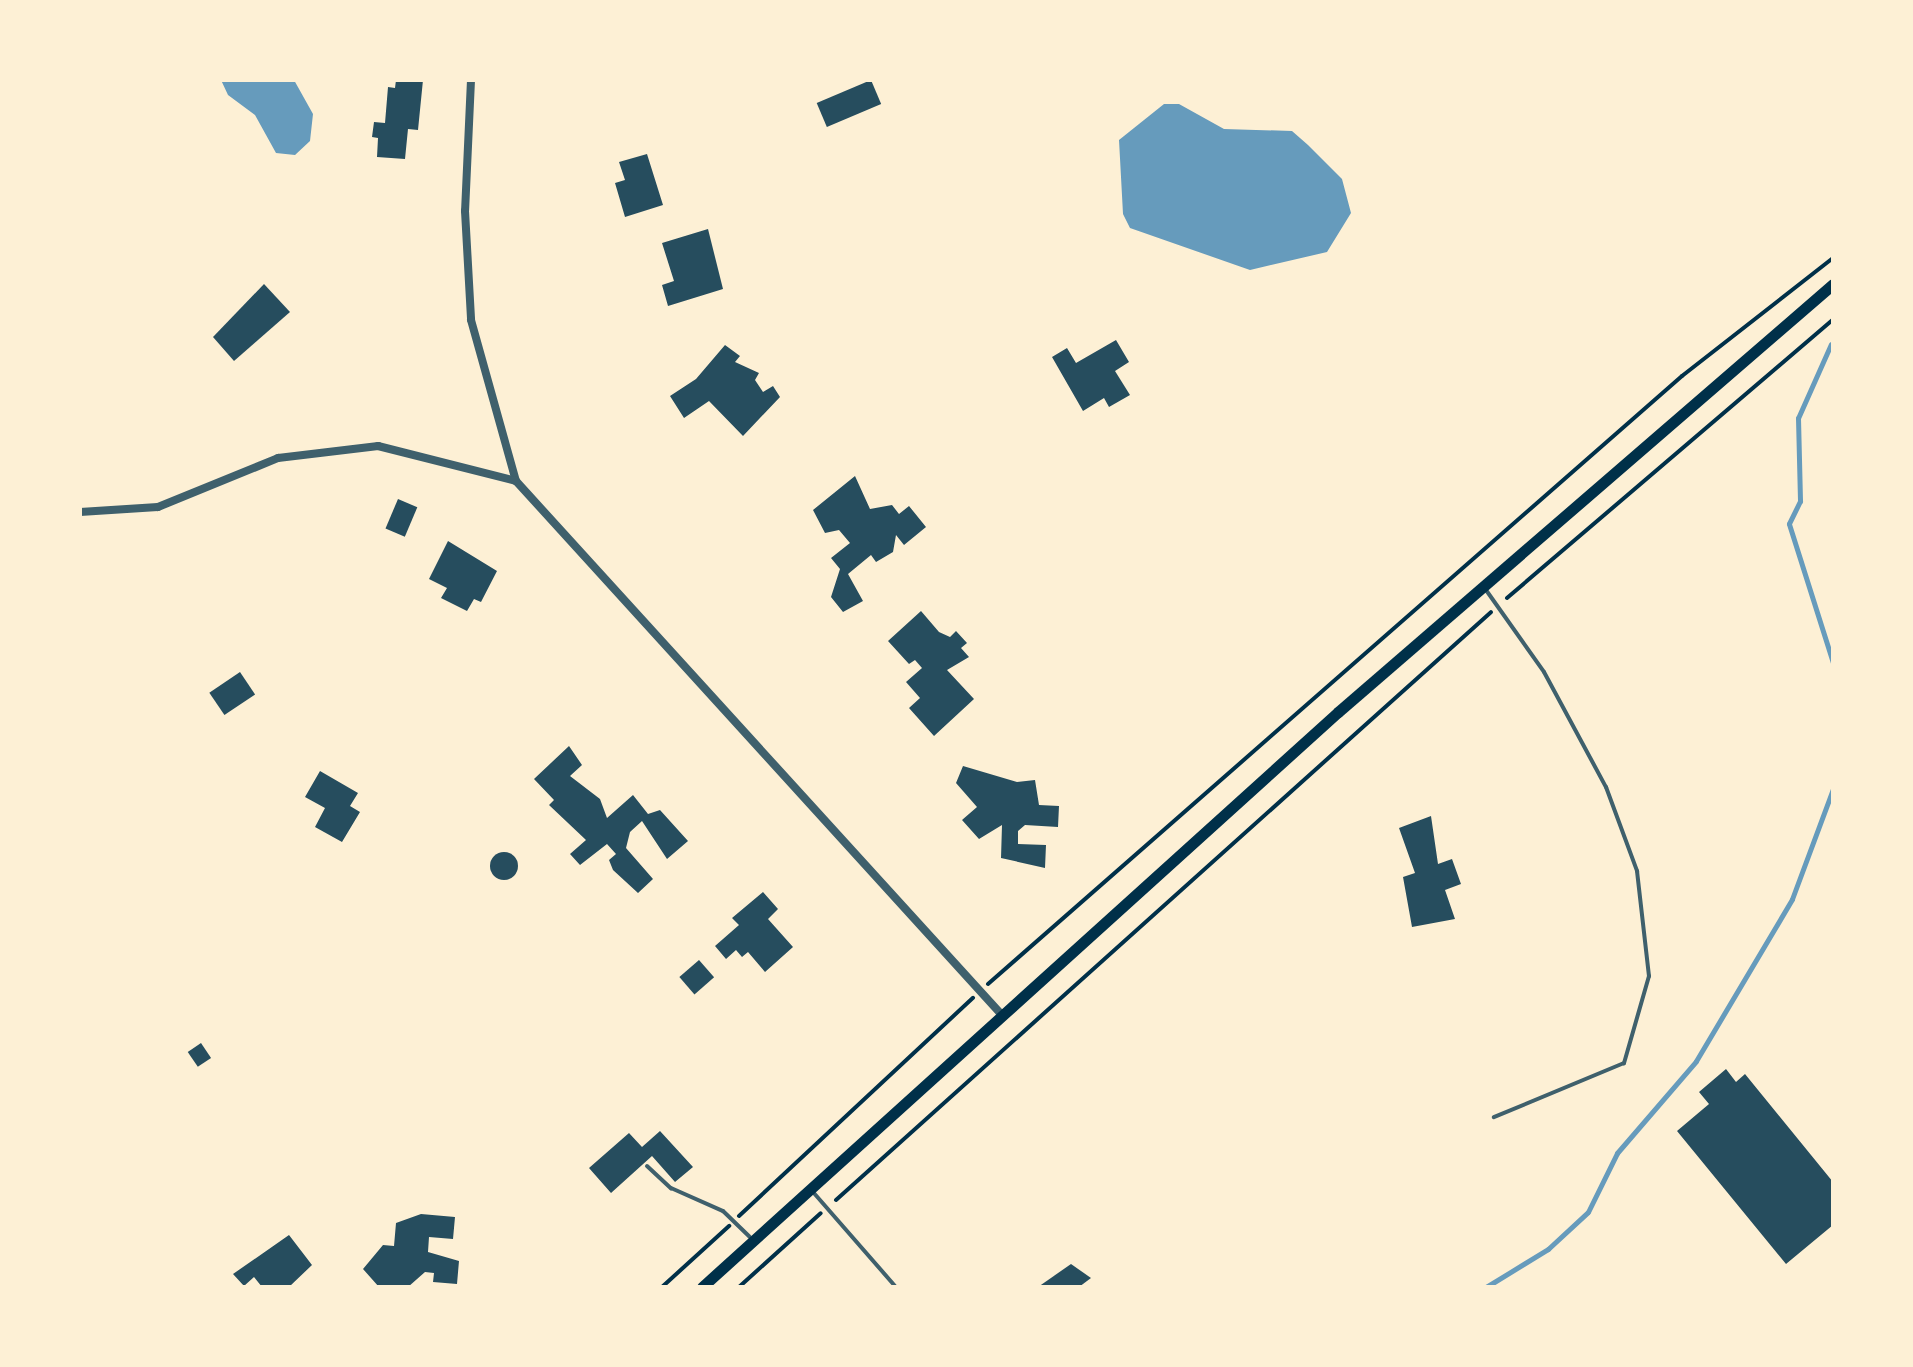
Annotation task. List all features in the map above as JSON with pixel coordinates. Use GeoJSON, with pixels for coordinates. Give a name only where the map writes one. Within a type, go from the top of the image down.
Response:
{"type":"FeatureCollection","features":[{"type":"Feature","properties":{"kind":"main road"},"geometry":{"type":"LineString","coordinates":[[702,1287],[1483,586],[1833,284]]}},
{"type":"Feature","properties":{"kind":"street"},"geometry":{"type":"LineString","coordinates":[[471,80],[465,211],[471,320],[516,481],[1002,1014]]}},
{"type":"Feature","properties":{"kind":"street"},"geometry":{"type":"LineString","coordinates":[[80,512],[182,502],[248,468],[326,450],[378,446],[516,481]]}},
{"type":"Feature","properties":{"kind":"lane"},"geometry":{"type":"LineString","coordinates":[[1483,586],[1544,672],[1606,787],[1637,871],[1649,976],[1624,1063],[1494,1117]]}},
{"type":"Feature","properties":{"kind":"lane"},"geometry":{"type":"LineString","coordinates":[[647,1166],[671,1188],[735,1220],[753,1241]]}},
{"type":"Feature","properties":{"kind":"lane"},"geometry":{"type":"LineString","coordinates":[[810,1188],[896,1287]]}},
{"type":"Feature","properties":{"kind":"path"},"geometry":{"type":"LineString","coordinates":[[998,976],[1682,376],[1833,258]]}},
{"type":"Feature","properties":{"kind":"path"},"geometry":{"type":"LineString","coordinates":[[1507,598],[1833,320]]}},
{"type":"Feature","properties":{"kind":"path"},"geometry":{"type":"LineString","coordinates":[[740,1287],[1491,612]]}},
{"type":"Feature","properties":{"kind":"path"},"geometry":{"type":"LineString","coordinates":[[662,1287],[970,1001]]}},
{"type":"Feature","properties":{"kind":"water"},"geometry":{"type":"Polygon","coordinates":[[[221,80],[294,80],[313,114],[310,141],[295,155],[276,153],[255,115],[228,95],[221,80]]]}},
{"type":"Feature","properties":{"kind":"water"},"geometry":{"type":"Polygon","coordinates":[[[1164,104],[1179,104],[1224,129],[1292,131],[1308,145],[1342,179],[1351,213],[1327,252],[1250,270],[1130,228],[1123,214],[1119,140],[1164,104]]]}},
{"type":"Feature","properties":{"kind":"building"},"geometry":{"type":"Polygon","coordinates":[[[396,80],[423,80],[418,130],[408,129],[405,159],[377,157],[378,138],[372,137],[374,122],[385,123],[388,87],[395,88],[396,80]]]}},
{"type":"Feature","properties":{"kind":"building"},"geometry":{"type":"Polygon","coordinates":[[[871,80],[881,104],[827,127],[817,103],[871,80]]]}},
{"type":"Feature","properties":{"kind":"building"},"geometry":{"type":"Polygon","coordinates":[[[647,154],[663,205],[625,217],[615,183],[625,180],[619,162],[647,154]]]}},
{"type":"Feature","properties":{"kind":"building"},"geometry":{"type":"Polygon","coordinates":[[[708,229],[723,289],[668,306],[662,285],[674,281],[662,243],[708,229]]]}},
{"type":"Feature","properties":{"kind":"building"},"geometry":{"type":"Polygon","coordinates":[[[264,284],[290,312],[234,361],[213,337],[264,284]]]}},
{"type":"Feature","properties":{"kind":"building"},"geometry":{"type":"Polygon","coordinates":[[[1116,340],[1129,362],[1115,371],[1130,395],[1109,407],[1104,398],[1083,411],[1052,357],[1067,348],[1076,363],[1116,340]]]}},
{"type":"Feature","properties":{"kind":"building"},"geometry":{"type":"Polygon","coordinates":[[[725,345],[740,356],[735,362],[759,373],[755,380],[763,392],[773,386],[780,397],[743,436],[709,401],[684,418],[670,396],[696,379],[725,345]]]}},
{"type":"Feature","properties":{"kind":"building"},"geometry":{"type":"Polygon","coordinates":[[[855,476],[870,509],[892,505],[899,514],[909,506],[926,527],[904,545],[896,535],[893,552],[876,562],[871,555],[848,574],[863,601],[843,612],[831,597],[840,569],[831,558],[850,543],[839,530],[825,533],[813,510],[855,476]]]}},
{"type":"Feature","properties":{"kind":"building"},"geometry":{"type":"Polygon","coordinates":[[[398,499],[417,507],[405,537],[385,528],[398,499]]]}},
{"type":"Feature","properties":{"kind":"building"},"geometry":{"type":"Polygon","coordinates":[[[448,541],[497,571],[481,602],[474,599],[467,611],[441,598],[447,588],[429,579],[448,541]]]}},
{"type":"Feature","properties":{"kind":"building"},"geometry":{"type":"Polygon","coordinates":[[[921,611],[939,632],[950,637],[956,631],[967,643],[961,648],[969,657],[947,670],[974,699],[934,736],[909,708],[920,698],[906,682],[922,668],[915,660],[909,664],[888,641],[921,611]]]}},
{"type":"Feature","properties":{"kind":"building"},"geometry":{"type":"Polygon","coordinates":[[[240,672],[255,694],[224,715],[209,693],[240,672]]]}},
{"type":"Feature","properties":{"kind":"building"},"geometry":{"type":"Polygon","coordinates":[[[569,746],[582,765],[570,776],[600,799],[607,818],[633,795],[648,814],[660,810],[688,841],[667,859],[642,821],[630,832],[626,848],[653,879],[638,893],[613,870],[609,860],[616,854],[607,844],[580,865],[570,854],[586,840],[549,805],[554,800],[534,779],[569,746]]]}},
{"type":"Feature","properties":{"kind":"building"},"geometry":{"type":"Polygon","coordinates":[[[963,766],[1017,782],[1035,780],[1039,805],[1059,806],[1058,827],[1025,825],[1018,831],[1018,844],[1046,845],[1045,868],[1001,858],[1002,825],[979,839],[962,820],[977,807],[956,783],[963,766]]]}},
{"type":"Feature","properties":{"kind":"building"},"geometry":{"type":"Polygon","coordinates":[[[320,771],[358,793],[350,806],[360,812],[342,842],[315,827],[325,808],[305,797],[320,771]]]}},
{"type":"Feature","properties":{"kind":"building"},"geometry":{"type":"Polygon","coordinates":[[[1431,816],[1438,864],[1452,859],[1461,884],[1445,890],[1455,919],[1412,927],[1403,877],[1415,873],[1399,828],[1431,816]]]}},
{"type":"Feature","properties":{"kind":"building"},"geometry":{"type":"Polygon","coordinates":[[[504,852],[514,856],[518,866],[514,876],[504,880],[494,876],[490,866],[494,856],[504,852]]]}},
{"type":"Feature","properties":{"kind":"building"},"geometry":{"type":"Polygon","coordinates":[[[763,892],[778,909],[768,919],[793,947],[765,972],[748,952],[742,957],[736,950],[726,959],[715,946],[739,925],[732,918],[763,892]]]}},
{"type":"Feature","properties":{"kind":"building"},"geometry":{"type":"Polygon","coordinates":[[[699,960],[714,977],[694,994],[679,977],[699,960]]]}},
{"type":"Feature","properties":{"kind":"building"},"geometry":{"type":"Polygon","coordinates":[[[201,1043],[211,1058],[198,1067],[188,1052],[201,1043]]]}},
{"type":"Feature","properties":{"kind":"building"},"geometry":{"type":"Polygon","coordinates":[[[1726,1069],[1736,1082],[1745,1074],[1833,1182],[1833,1225],[1786,1264],[1677,1131],[1709,1104],[1699,1092],[1726,1069]]]}},
{"type":"Feature","properties":{"kind":"building"},"geometry":{"type":"Polygon","coordinates":[[[660,1131],[693,1167],[675,1182],[652,1156],[611,1193],[589,1168],[629,1133],[642,1147],[660,1131]]]}},
{"type":"Feature","properties":{"kind":"building"},"geometry":{"type":"Polygon","coordinates":[[[421,1214],[455,1217],[453,1239],[429,1237],[428,1252],[459,1261],[457,1284],[433,1282],[434,1273],[425,1272],[408,1287],[379,1287],[363,1269],[383,1245],[394,1246],[396,1223],[421,1214]]]}},
{"type":"Feature","properties":{"kind":"building"},"geometry":{"type":"Polygon","coordinates":[[[289,1235],[312,1265],[289,1287],[262,1287],[254,1277],[244,1286],[233,1274],[289,1235]]]}},
{"type":"Feature","properties":{"kind":"building"},"geometry":{"type":"Polygon","coordinates":[[[1071,1264],[1091,1278],[1079,1287],[1038,1287],[1071,1264]]]}},
{"type":"Feature","properties":{"kind":"waterway"},"geometry":{"type":"LineString","coordinates":[[1831,344],[1798,418],[1800,501],[1789,524],[1833,663]]}},
{"type":"Feature","properties":{"kind":"waterway"},"geometry":{"type":"LineString","coordinates":[[1833,686],[1833,757]]}},
{"type":"Feature","properties":{"kind":"waterway"},"geometry":{"type":"LineString","coordinates":[[1486,1287],[1548,1249],[1588,1212],[1617,1153],[1696,1061],[1792,899],[1833,789]]}}]}
